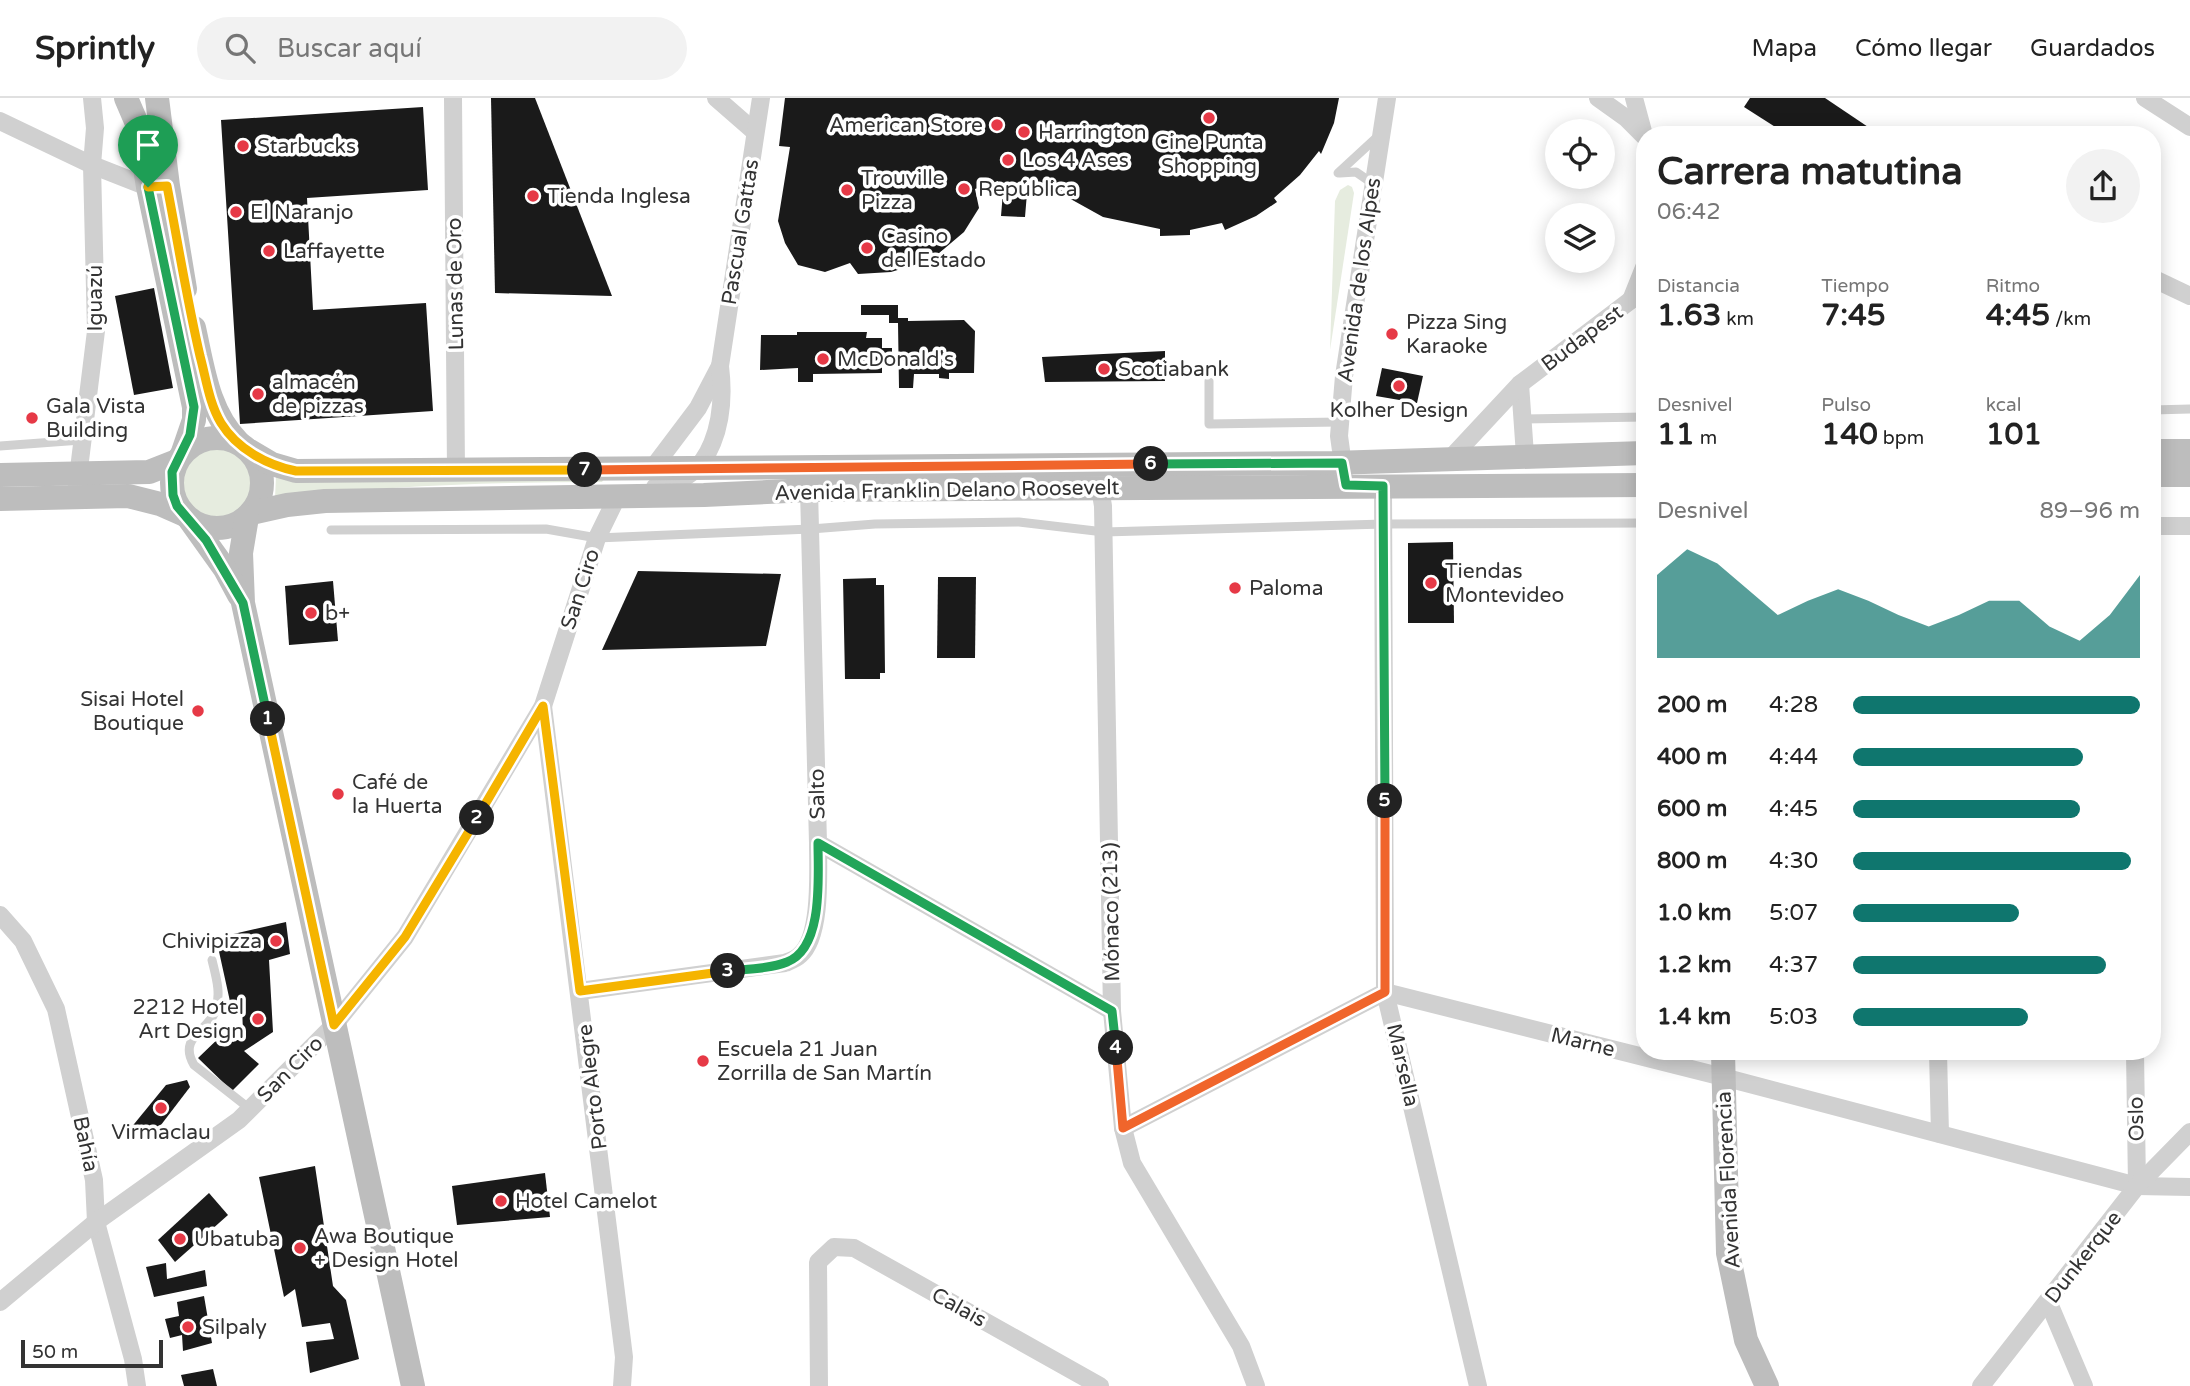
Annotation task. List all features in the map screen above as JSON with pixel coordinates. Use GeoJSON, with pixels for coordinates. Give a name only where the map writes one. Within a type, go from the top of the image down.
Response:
{"type":"FeatureCollection","features":[{"type":"Feature","properties":{"kind":"main road"},"geometry":{"type":"LineString","coordinates":[[126,98],[158,186],[180,304],[194,407],[194,420],[172,472],[173,495],[225,569],[243,603]]}},
{"type":"Feature","properties":{"kind":"main road"},"geometry":{"type":"LineString","coordinates":[[157,98],[158,186]]}},
{"type":"Feature","properties":{"kind":"main road"},"geometry":{"type":"LineString","coordinates":[[180,304],[220,422],[244,447],[262,475],[262,489],[249,515],[241,553],[243,603],[413,1386]]}},
{"type":"Feature","properties":{"kind":"main road"},"geometry":{"type":"LineString","coordinates":[[0,499],[149,472],[180,456],[192,444],[215,437],[244,447]]}},
{"type":"Feature","properties":{"kind":"main road","name":"Avenida Franklin Delano Roosevelt"},"geometry":{"type":"LineString","coordinates":[[244,447],[272,464],[296,471],[697,468],[1344,474],[1383,486],[1636,485]]}},
{"type":"Feature","properties":{"kind":"main road"},"geometry":{"type":"LineString","coordinates":[[2161,451],[2190,451]]}},
{"type":"Feature","properties":{"kind":"main road","name":"Avenida Franklin Delano Roosevelt"},"geometry":{"type":"LineString","coordinates":[[249,515],[287,505],[325,501],[617,497],[809,490],[1100,488],[1344,474],[1450,459],[1636,453]]}},
{"type":"Feature","properties":{"kind":"main road"},"geometry":{"type":"LineString","coordinates":[[0,475],[76,486],[160,504],[198,525],[228,527],[249,515]]}},
{"type":"Feature","properties":{"kind":"main road"},"geometry":{"type":"LineString","coordinates":[[2161,475],[2190,475]]}},
{"type":"Feature","properties":{"kind":"main road","name":"Avenida Florencia"},"geometry":{"type":"LineString","coordinates":[[1723,1060],[1728,1254],[1746,1340],[1767,1386]]}},
{"type":"Feature","properties":{"kind":"street","name":"Iguazú"},"geometry":{"type":"LineString","coordinates":[[76,486],[96,331],[92,165],[95,128],[92,98]]}},
{"type":"Feature","properties":{"kind":"street","name":"Lunas de Oro"},"geometry":{"type":"LineString","coordinates":[[453,98],[456,471]]}},
{"type":"Feature","properties":{"kind":"street"},"geometry":{"type":"LineString","coordinates":[[716,98],[755,132]]}},
{"type":"Feature","properties":{"kind":"street","name":"Pascual Gattas"},"geometry":{"type":"LineString","coordinates":[[697,468],[712,446],[723,389],[720,366],[761,98]]}},
{"type":"Feature","properties":{"kind":"street","name":"Avenida de los Alpes"},"geometry":{"type":"LineString","coordinates":[[1344,474],[1339,436],[1344,376],[1387,98]]}},
{"type":"Feature","properties":{"kind":"street"},"geometry":{"type":"LineString","coordinates":[[1598,98],[1636,128]]}},
{"type":"Feature","properties":{"kind":"street"},"geometry":{"type":"LineString","coordinates":[[1634,98],[1642,126]]}},
{"type":"Feature","properties":{"kind":"street"},"geometry":{"type":"LineString","coordinates":[[2145,98],[2190,127]]}},
{"type":"Feature","properties":{"kind":"street"},"geometry":{"type":"LineString","coordinates":[[0,121],[92,165],[158,186]]}},
{"type":"Feature","properties":{"kind":"street"},"geometry":{"type":"LineString","coordinates":[[2161,282],[2190,296]]}},
{"type":"Feature","properties":{"kind":"street","name":"Budapest"},"geometry":{"type":"LineString","coordinates":[[1450,459],[1520,384],[1636,298]]}},
{"type":"Feature","properties":{"kind":"street","name":"Pascual Gattas"},"geometry":{"type":"LineString","coordinates":[[652,469],[698,408],[720,366]]}},
{"type":"Feature","properties":{"kind":"street","name":"Budapest"},"geometry":{"type":"LineString","coordinates":[[1520,384],[1525,455]]}},
{"type":"Feature","properties":{"kind":"street"},"geometry":{"type":"LineString","coordinates":[[586,497],[608,488],[672,485],[697,468]]}},
{"type":"Feature","properties":{"kind":"street","name":"Marsella"},"geometry":{"type":"LineString","coordinates":[[1383,486],[1385,992],[1478,1386]]}},
{"type":"Feature","properties":{"kind":"street","name":"Mónaco (213)"},"geometry":{"type":"LineString","coordinates":[[1100,488],[1104,532],[1112,1011],[1123,1128],[1132,1163],[1241,1346],[1256,1386]]}},
{"type":"Feature","properties":{"kind":"street","name":"Salto"},"geometry":{"type":"LineString","coordinates":[[580,991],[785,963],[800,956],[807,945],[818,893],[809,490]]}},
{"type":"Feature","properties":{"kind":"street","name":"San Ciro"},"geometry":{"type":"LineString","coordinates":[[0,1302],[96,1222],[224,1132],[250,1109],[334,1025],[405,937],[543,706],[597,538],[617,497]]}},
{"type":"Feature","properties":{"kind":"street"},"geometry":{"type":"LineString","coordinates":[[2161,526],[2190,526]]}},
{"type":"Feature","properties":{"kind":"street","name":"Porto Alegre"},"geometry":{"type":"LineString","coordinates":[[543,706],[624,1357],[622,1386]]}},
{"type":"Feature","properties":{"kind":"street"},"geometry":{"type":"LineString","coordinates":[[818,843],[1112,1011]]}},
{"type":"Feature","properties":{"kind":"street","name":"Bahía"},"geometry":{"type":"LineString","coordinates":[[0,915],[23,940],[56,1009],[94,1180],[96,1222],[133,1359],[137,1386]]}},
{"type":"Feature","properties":{"kind":"street"},"geometry":{"type":"LineString","coordinates":[[1123,1128],[1385,992]]}},
{"type":"Feature","properties":{"kind":"street","name":"Marne"},"geometry":{"type":"LineString","coordinates":[[1385,992],[1636,1054]]}},
{"type":"Feature","properties":{"kind":"street","name":"Marne"},"geometry":{"type":"LineString","coordinates":[[1659,1060],[2137,1186],[2190,1187]]}},
{"type":"Feature","properties":{"kind":"street"},"geometry":{"type":"LineString","coordinates":[[1938,1060],[1940,1134]]}},
{"type":"Feature","properties":{"kind":"street","name":"Oslo"},"geometry":{"type":"LineString","coordinates":[[2135,1060],[2137,1186]]}},
{"type":"Feature","properties":{"kind":"street","name":"Dunkerque"},"geometry":{"type":"LineString","coordinates":[[1981,1386],[2137,1186],[2190,1132]]}},
{"type":"Feature","properties":{"kind":"street","name":"Calais"},"geometry":{"type":"LineString","coordinates":[[819,1386],[818,1262],[834,1247],[854,1248],[1100,1386]]}},
{"type":"Feature","properties":{"kind":"street"},"geometry":{"type":"LineString","coordinates":[[2048,1301],[2084,1386]]}},
{"type":"Feature","properties":{"kind":"lane"},"geometry":{"type":"LineString","coordinates":[[1372,183],[1356,172],[1338,173],[1370,146],[1381,131]]}},
{"type":"Feature","properties":{"kind":"lane"},"geometry":{"type":"LineString","coordinates":[[1209,381],[1209,424],[1340,422]]}},
{"type":"Feature","properties":{"kind":"lane"},"geometry":{"type":"LineString","coordinates":[[2161,411],[2190,409]]}},
{"type":"Feature","properties":{"kind":"lane"},"geometry":{"type":"LineString","coordinates":[[1523,419],[1636,417]]}},
{"type":"Feature","properties":{"kind":"lane"},"geometry":{"type":"LineString","coordinates":[[0,446],[81,440]]}},
{"type":"Feature","properties":{"kind":"lane","name":"Avenida Franklin Delano Roosevelt"},"geometry":{"type":"LineString","coordinates":[[331,530],[546,529],[597,538],[875,524],[1019,522],[1104,532],[1384,524],[1636,523]]}},
{"type":"Feature","properties":{"kind":"lane"},"geometry":{"type":"LineString","coordinates":[[212,961],[219,991],[216,1012],[190,1044],[189,1056],[194,1065],[250,1109]]}},
{"type":"Feature","properties":{"kind":"shaded area"},"geometry":{"type":"Polygon","coordinates":[[[1348,185],[1354,193],[1330,350],[1335,201],[1340,190],[1348,185]]]}},
{"type":"Feature","properties":{"kind":"shaded area"},"geometry":{"type":"Polygon","coordinates":[[[211,447],[225,447],[239,453],[249,463],[255,484],[249,505],[239,515],[225,521],[211,521],[197,515],[187,505],[181,491],[181,477],[187,463],[197,453],[211,447]]]}},
{"type":"Feature","properties":{"kind":"shaded area"},"geometry":{"type":"Polygon","coordinates":[[[276,476],[604,479],[602,482],[398,488],[275,498],[276,476]]]}},
{"type":"Feature","properties":{"kind":"building","name":"Tienda Inglesa"},"geometry":{"type":"Polygon","coordinates":[[[491,98],[535,98],[612,296],[495,293],[491,98]]]}},
{"type":"Feature","properties":{"kind":"building"},"geometry":{"type":"Polygon","coordinates":[[[785,98],[1339,98],[1334,123],[1321,154],[1319,151],[1300,175],[1274,198],[1277,202],[1256,216],[1225,230],[1222,223],[1190,230],[1190,235],[1160,236],[1160,229],[1103,217],[1058,192],[1032,186],[1032,193],[1027,193],[1025,217],[1001,216],[1003,192],[998,192],[998,181],[975,189],[979,208],[964,232],[938,254],[924,262],[891,272],[858,274],[850,263],[825,272],[798,265],[785,243],[778,221],[790,147],[779,146],[785,98]]]}},
{"type":"Feature","properties":{"kind":"building"},"geometry":{"type":"Polygon","coordinates":[[[1750,98],[1825,98],[1867,126],[1774,126],[1744,107],[1750,98]]]}},
{"type":"Feature","properties":{"kind":"building","name":"Laffayette"},"geometry":{"type":"Polygon","coordinates":[[[423,107],[428,190],[307,198],[313,310],[426,303],[433,411],[240,424],[221,120],[423,107]]]}},
{"type":"Feature","properties":{"kind":"building"},"geometry":{"type":"Polygon","coordinates":[[[154,288],[173,388],[134,395],[115,296],[154,288]]]}},
{"type":"Feature","properties":{"kind":"building"},"geometry":{"type":"Polygon","coordinates":[[[861,305],[898,305],[898,318],[908,318],[908,321],[964,320],[975,331],[974,373],[949,373],[949,379],[939,378],[939,374],[914,374],[913,388],[899,388],[898,323],[889,323],[889,315],[861,315],[861,305]]]}},
{"type":"Feature","properties":{"kind":"building","name":"McDonald's"},"geometry":{"type":"Polygon","coordinates":[[[797,332],[867,332],[866,338],[882,338],[882,348],[892,348],[892,356],[886,356],[886,362],[882,362],[882,373],[813,374],[813,382],[798,382],[798,368],[760,370],[761,335],[797,335],[797,332]]]}},
{"type":"Feature","properties":{"kind":"building","name":"Scotiabank"},"geometry":{"type":"Polygon","coordinates":[[[1165,351],[1165,381],[1045,382],[1042,357],[1165,351]]]}},
{"type":"Feature","properties":{"kind":"building","name":"Kolher Design"},"geometry":{"type":"Polygon","coordinates":[[[1382,368],[1423,376],[1417,403],[1376,396],[1382,368]]]}},
{"type":"Feature","properties":{"kind":"building","name":"Tiendas Montevideo"},"geometry":{"type":"Polygon","coordinates":[[[1453,542],[1454,623],[1408,623],[1408,543],[1453,542]]]}},
{"type":"Feature","properties":{"kind":"building"},"geometry":{"type":"Polygon","coordinates":[[[638,571],[781,574],[766,646],[602,650],[638,571]]]}},
{"type":"Feature","properties":{"kind":"building"},"geometry":{"type":"Polygon","coordinates":[[[938,577],[976,577],[975,658],[937,658],[938,577]]]}},
{"type":"Feature","properties":{"kind":"building"},"geometry":{"type":"Polygon","coordinates":[[[876,578],[876,585],[884,585],[885,673],[880,673],[880,679],[845,679],[843,579],[876,578]]]}},
{"type":"Feature","properties":{"kind":"building","name":"b+"},"geometry":{"type":"Polygon","coordinates":[[[333,581],[338,641],[289,645],[285,586],[333,581]]]}},
{"type":"Feature","properties":{"kind":"building","name":"2212 Hotel Art Design"},"geometry":{"type":"Polygon","coordinates":[[[286,922],[290,954],[269,960],[273,1032],[244,1051],[259,1064],[232,1091],[198,1058],[223,1034],[233,1042],[243,1034],[242,1004],[231,1006],[216,938],[286,922]]]}},
{"type":"Feature","properties":{"kind":"building","name":"Virmaclau"},"geometry":{"type":"Polygon","coordinates":[[[187,1080],[190,1087],[151,1138],[130,1129],[166,1085],[187,1080]]]}},
{"type":"Feature","properties":{"kind":"building","name":"Awa Boutique + Design Hotel"},"geometry":{"type":"Polygon","coordinates":[[[315,1166],[333,1286],[346,1300],[359,1359],[310,1373],[306,1342],[334,1339],[330,1323],[302,1327],[295,1289],[284,1297],[259,1177],[315,1166]]]}},
{"type":"Feature","properties":{"kind":"building","name":"Hotel Camelot"},"geometry":{"type":"Polygon","coordinates":[[[545,1173],[550,1217],[457,1225],[452,1186],[545,1173]]]}},
{"type":"Feature","properties":{"kind":"building"},"geometry":{"type":"Polygon","coordinates":[[[209,1193],[228,1215],[175,1262],[158,1240],[209,1193]]]}},
{"type":"Feature","properties":{"kind":"building"},"geometry":{"type":"Polygon","coordinates":[[[166,1263],[167,1279],[205,1270],[207,1286],[154,1297],[146,1267],[166,1263]]]}},
{"type":"Feature","properties":{"kind":"building","name":"Silpaly"},"geometry":{"type":"Polygon","coordinates":[[[204,1296],[212,1343],[183,1351],[182,1335],[170,1338],[165,1319],[179,1316],[177,1302],[204,1296]]]}},
{"type":"Feature","properties":{"kind":"building"},"geometry":{"type":"Polygon","coordinates":[[[213,1369],[217,1386],[184,1386],[181,1375],[213,1369]]]}},
{"type":"Feature","properties":{"kind":"place","name":"Cine Punta Shopping"},"geometry":{"type":"Point","coordinates":[1209,118]}},
{"type":"Feature","properties":{"kind":"place","name":"American Store"},"geometry":{"type":"Point","coordinates":[997,125]}},
{"type":"Feature","properties":{"kind":"place","name":"Harrington"},"geometry":{"type":"Point","coordinates":[1024,132]}},
{"type":"Feature","properties":{"kind":"place","name":"Starbucks"},"geometry":{"type":"Point","coordinates":[243,146]}},
{"type":"Feature","properties":{"kind":"place","name":"Los 4 Ases"},"geometry":{"type":"Point","coordinates":[1008,160]}},
{"type":"Feature","properties":{"kind":"place","name":"República"},"geometry":{"type":"Point","coordinates":[964,189]}},
{"type":"Feature","properties":{"kind":"place","name":"Trouville Pizza"},"geometry":{"type":"Point","coordinates":[847,190]}},
{"type":"Feature","properties":{"kind":"place","name":"Tienda Inglesa"},"geometry":{"type":"Point","coordinates":[533,196]}},
{"type":"Feature","properties":{"kind":"place","name":"El Naranjo"},"geometry":{"type":"Point","coordinates":[236,212]}},
{"type":"Feature","properties":{"kind":"place","name":"Casino del Estado"},"geometry":{"type":"Point","coordinates":[867,248]}},
{"type":"Feature","properties":{"kind":"place","name":"Laffayette"},"geometry":{"type":"Point","coordinates":[269,251]}},
{"type":"Feature","properties":{"kind":"place","name":"Pizza Sing Karaoke"},"geometry":{"type":"Point","coordinates":[1392,334]}},
{"type":"Feature","properties":{"kind":"place","name":"McDonald's"},"geometry":{"type":"Point","coordinates":[823,359]}},
{"type":"Feature","properties":{"kind":"place","name":"Scotiabank"},"geometry":{"type":"Point","coordinates":[1104,369]}},
{"type":"Feature","properties":{"kind":"place","name":"Kolher Design"},"geometry":{"type":"Point","coordinates":[1399,386]}},
{"type":"Feature","properties":{"kind":"place","name":"almacén de pizzas"},"geometry":{"type":"Point","coordinates":[258,394]}},
{"type":"Feature","properties":{"kind":"place","name":"Gala Vista Building"},"geometry":{"type":"Point","coordinates":[32,418]}},
{"type":"Feature","properties":{"kind":"place","name":"Tiendas Montevideo"},"geometry":{"type":"Point","coordinates":[1431,583]}},
{"type":"Feature","properties":{"kind":"place","name":"Paloma"},"geometry":{"type":"Point","coordinates":[1235,588]}},
{"type":"Feature","properties":{"kind":"place","name":"b+"},"geometry":{"type":"Point","coordinates":[311,613]}},
{"type":"Feature","properties":{"kind":"place","name":"Sisai Hotel Boutique"},"geometry":{"type":"Point","coordinates":[198,711]}},
{"type":"Feature","properties":{"kind":"place","name":"Café de la Huerta"},"geometry":{"type":"Point","coordinates":[338,794]}},
{"type":"Feature","properties":{"kind":"place","name":"Chivipizza"},"geometry":{"type":"Point","coordinates":[276,941]}},
{"type":"Feature","properties":{"kind":"place","name":"2212 Hotel Art Design"},"geometry":{"type":"Point","coordinates":[258,1019]}},
{"type":"Feature","properties":{"kind":"place","name":"Escuela 21 Juan Zorrilla de San Martín"},"geometry":{"type":"Point","coordinates":[703,1061]}},
{"type":"Feature","properties":{"kind":"place","name":"Virmaclau"},"geometry":{"type":"Point","coordinates":[161,1108]}},
{"type":"Feature","properties":{"kind":"place","name":"Hotel Camelot"},"geometry":{"type":"Point","coordinates":[501,1201]}},
{"type":"Feature","properties":{"kind":"place","name":"Ubatuba"},"geometry":{"type":"Point","coordinates":[180,1239]}},
{"type":"Feature","properties":{"kind":"place","name":"Awa Boutique + Design Hotel"},"geometry":{"type":"Point","coordinates":[300,1248]}},
{"type":"Feature","properties":{"kind":"place","name":"Silpaly"},"geometry":{"type":"Point","coordinates":[188,1327]}},
{"type":"Feature","properties":{"kind":"route"},"geometry":{"type":"LineString","coordinates":[[167,186],[188,301],[210,396],[220,422],[250,451],[283,468],[296,471],[456,471],[1342,463],[1346,485],[1383,486],[1385,992],[1123,1128],[1112,1011],[818,843],[818,893],[811,932],[800,956],[785,963],[580,991],[543,706],[405,937],[334,1025],[243,603],[225,569],[199,530],[177,506],[173,495],[172,472],[190,435],[194,407],[148,187],[167,186]]}}]}
